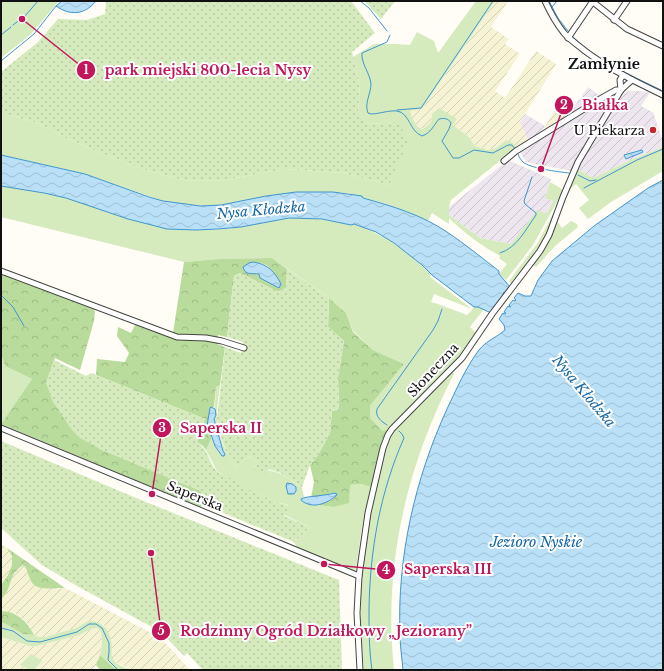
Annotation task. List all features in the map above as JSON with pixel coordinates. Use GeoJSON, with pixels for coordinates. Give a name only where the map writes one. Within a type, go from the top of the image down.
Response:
{"type":"FeatureCollection","features":[{"type":"Feature","properties":{"kind":"street"},"geometry":{"type":"LineString","coordinates":[[545,1],[554,19],[568,38],[594,57],[623,75],[663,95]]}},
{"type":"Feature","properties":{"kind":"street"},"geometry":{"type":"LineString","coordinates":[[614,20],[627,1]]}},
{"type":"Feature","properties":{"kind":"street"},"geometry":{"type":"LineString","coordinates":[[568,38],[593,2],[627,29],[663,46]]}},
{"type":"Feature","properties":{"kind":"street","name":"Słoneczna"},"geometry":{"type":"LineString","coordinates":[[621,90],[620,80],[623,75]]}},
{"type":"Feature","properties":{"kind":"street","name":"Słoneczna"},"geometry":{"type":"LineString","coordinates":[[360,670],[358,613],[359,576],[368,513],[383,448],[388,435],[462,358],[492,314],[544,245],[572,174],[621,90],[632,80]]}},
{"type":"Feature","properties":{"kind":"street"},"geometry":{"type":"LineString","coordinates":[[504,161],[516,151],[600,99],[616,90],[621,90]]}},
{"type":"Feature","properties":{"kind":"street"},"geometry":{"type":"LineString","coordinates":[[1,270],[177,337],[211,339],[244,348]]}},
{"type":"Feature","properties":{"kind":"street","name":"Saperska"},"geometry":{"type":"LineString","coordinates":[[1,428],[359,576]]}},
{"type":"Feature","properties":{"kind":"shaded area"},"geometry":{"type":"Polygon","coordinates":[[[495,1],[508,1],[491,27],[509,39],[505,44],[520,54],[495,91],[505,98],[536,51],[556,64],[520,122],[528,140],[517,147],[512,142],[506,140],[496,148],[488,150],[475,146],[468,136],[453,125],[432,114],[431,122],[423,129],[418,127],[412,118],[410,111],[422,109],[495,1]]]}},
{"type":"Feature","properties":{"kind":"shaded area"},"geometry":{"type":"Polygon","coordinates":[[[588,87],[600,96],[596,99],[607,111],[571,171],[526,162],[517,147],[528,140],[520,123],[525,114],[545,126],[543,130],[569,114],[588,87]]]}},
{"type":"Feature","properties":{"kind":"shaded area"},"geometry":{"type":"Polygon","coordinates":[[[629,91],[650,93],[641,106],[654,113],[663,142],[663,147],[593,178],[577,168],[622,94],[629,91]]]}},
{"type":"Feature","properties":{"kind":"shaded area"},"geometry":{"type":"Polygon","coordinates":[[[558,106],[569,114],[542,131],[545,126],[558,106]]]}},
{"type":"Feature","properties":{"kind":"shaded area"},"geometry":{"type":"Polygon","coordinates":[[[508,160],[551,179],[545,197],[553,201],[547,214],[537,211],[511,244],[480,238],[449,215],[449,207],[508,160]]]}},
{"type":"Feature","properties":{"kind":"shaded area"},"geometry":{"type":"Polygon","coordinates":[[[1,544],[7,548],[12,556],[12,565],[8,575],[1,585],[1,544]]]}},
{"type":"Feature","properties":{"kind":"shaded area"},"geometry":{"type":"Polygon","coordinates":[[[23,565],[27,568],[30,581],[54,589],[65,588],[155,635],[167,645],[190,670],[132,670],[115,662],[112,658],[112,645],[104,625],[88,621],[76,628],[45,637],[38,637],[34,635],[25,621],[16,614],[1,611],[1,599],[5,596],[12,577],[17,569],[23,565]]]}},
{"type":"Feature","properties":{"kind":"shaded area"},"geometry":{"type":"Polygon","coordinates":[[[97,628],[101,632],[102,642],[100,655],[92,670],[34,670],[42,661],[21,665],[30,670],[1,670],[1,637],[33,647],[80,635],[91,629],[97,628]]]}},
{"type":"Feature","properties":{"kind":"green space"},"geometry":{"type":"Polygon","coordinates":[[[1,1],[59,1],[31,34],[1,58],[1,1]]]}},
{"type":"Feature","properties":{"kind":"green space"},"geometry":{"type":"Polygon","coordinates":[[[106,1],[351,1],[375,33],[352,52],[360,86],[358,110],[368,124],[397,122],[409,140],[389,185],[344,173],[285,169],[224,180],[183,180],[149,171],[110,157],[66,138],[38,123],[1,113],[1,72],[38,42],[58,19],[87,20],[105,14],[106,1]]]}},
{"type":"Feature","properties":{"kind":"green space"},"geometry":{"type":"Polygon","coordinates":[[[364,1],[395,1],[381,19],[364,1]]]}},
{"type":"Feature","properties":{"kind":"green space"},"geometry":{"type":"Polygon","coordinates":[[[476,1],[495,1],[422,109],[410,111],[412,118],[418,127],[423,129],[431,122],[432,114],[439,108],[457,119],[453,125],[468,136],[475,146],[488,150],[496,148],[506,140],[512,142],[517,147],[451,200],[449,215],[480,238],[511,244],[537,210],[547,214],[553,201],[545,198],[550,182],[562,189],[563,191],[533,245],[506,280],[499,274],[507,264],[499,258],[500,256],[473,239],[449,218],[449,224],[432,213],[428,221],[386,204],[347,193],[320,192],[266,196],[221,205],[200,206],[163,201],[85,174],[1,155],[1,113],[38,123],[66,138],[110,157],[149,171],[183,180],[224,180],[285,169],[344,173],[389,185],[397,122],[368,124],[358,110],[360,86],[353,57],[374,44],[410,45],[417,32],[434,41],[438,53],[476,1]]]}},
{"type":"Feature","properties":{"kind":"green space"},"geometry":{"type":"Polygon","coordinates":[[[663,147],[663,171],[611,202],[588,219],[579,208],[589,200],[576,184],[569,190],[578,169],[593,178],[663,147]]]}},
{"type":"Feature","properties":{"kind":"green space"},"geometry":{"type":"Polygon","coordinates":[[[1,186],[58,196],[134,221],[177,229],[224,229],[243,227],[288,218],[312,218],[351,225],[354,224],[376,233],[405,251],[423,266],[431,275],[430,277],[472,309],[476,306],[484,309],[470,327],[476,333],[457,359],[388,429],[383,431],[370,418],[370,406],[404,364],[373,350],[353,331],[346,313],[329,298],[272,258],[219,259],[184,262],[1,217],[1,186]],[[434,294],[431,302],[467,315],[472,310],[434,294]]]}},
{"type":"Feature","properties":{"kind":"green space"},"geometry":{"type":"Polygon","coordinates":[[[560,201],[541,246],[512,285],[509,281],[537,244],[560,201]]]}},
{"type":"Feature","properties":{"kind":"green space"},"geometry":{"type":"Polygon","coordinates":[[[557,221],[562,228],[571,221],[577,224],[578,227],[555,246],[536,267],[533,265],[542,252],[557,221]]]}},
{"type":"Feature","properties":{"kind":"green space"},"geometry":{"type":"Polygon","coordinates":[[[272,258],[287,269],[286,288],[278,292],[240,273],[234,276],[227,337],[218,335],[217,344],[225,347],[220,385],[216,387],[214,407],[210,408],[207,426],[212,437],[206,450],[197,442],[205,419],[96,375],[97,359],[125,362],[129,353],[117,336],[118,327],[131,333],[136,323],[173,333],[184,262],[219,259],[272,258]],[[253,262],[256,274],[260,275],[260,278],[264,280],[279,281],[267,266],[253,262]]]}},
{"type":"Feature","properties":{"kind":"green space"},"geometry":{"type":"Polygon","coordinates":[[[287,269],[329,298],[328,327],[344,341],[338,377],[339,411],[332,411],[330,433],[318,455],[310,465],[302,487],[280,473],[269,469],[264,476],[254,470],[258,462],[249,456],[236,467],[224,444],[217,419],[225,347],[241,353],[243,342],[227,337],[234,276],[240,273],[279,292],[286,288],[287,269]]]}},
{"type":"Feature","properties":{"kind":"green space"},"geometry":{"type":"Polygon","coordinates":[[[1,273],[91,306],[95,311],[94,321],[80,370],[55,358],[46,383],[100,449],[201,491],[204,505],[200,507],[1,424],[32,379],[5,366],[1,354],[1,273]]]}},
{"type":"Feature","properties":{"kind":"green space"},"geometry":{"type":"Polygon","coordinates":[[[329,298],[346,313],[353,332],[373,350],[404,364],[370,406],[370,418],[383,431],[388,429],[382,441],[371,487],[361,484],[350,485],[349,503],[333,507],[317,505],[331,500],[337,494],[334,493],[311,498],[314,482],[310,465],[318,455],[330,433],[332,411],[339,411],[338,377],[344,341],[328,327],[329,298]]]}},
{"type":"Feature","properties":{"kind":"green space"},"geometry":{"type":"Polygon","coordinates":[[[1,354],[5,366],[32,379],[1,424],[1,354]]]}},
{"type":"Feature","properties":{"kind":"green space"},"geometry":{"type":"Polygon","coordinates":[[[54,360],[86,376],[91,373],[205,419],[197,442],[204,448],[213,467],[221,474],[256,493],[289,506],[284,516],[310,527],[294,542],[204,505],[201,491],[100,449],[80,438],[72,430],[53,402],[46,383],[54,360]]]}},
{"type":"Feature","properties":{"kind":"green space"},"geometry":{"type":"Polygon","coordinates":[[[449,372],[454,374],[437,409],[411,481],[395,555],[391,631],[394,670],[364,670],[361,623],[363,560],[377,478],[383,453],[394,430],[449,372]]]}},
{"type":"Feature","properties":{"kind":"green space"},"geometry":{"type":"Polygon","coordinates":[[[220,385],[217,411],[219,433],[229,457],[236,467],[249,456],[258,462],[254,470],[275,472],[285,476],[302,487],[304,497],[302,498],[314,505],[333,507],[350,485],[361,484],[371,487],[362,527],[356,569],[354,571],[297,547],[294,542],[310,527],[284,515],[288,505],[273,501],[251,491],[217,471],[206,450],[212,437],[220,454],[222,456],[225,454],[214,419],[216,387],[220,385]]]}},
{"type":"Feature","properties":{"kind":"green space"},"geometry":{"type":"Polygon","coordinates":[[[1,441],[141,500],[339,580],[342,670],[203,670],[187,653],[184,656],[161,632],[42,565],[1,528],[1,441]]]}},
{"type":"Feature","properties":{"kind":"green space"},"geometry":{"type":"Polygon","coordinates":[[[7,548],[65,588],[40,588],[36,586],[32,583],[27,570],[23,565],[14,574],[7,592],[1,599],[1,585],[8,575],[12,565],[12,556],[7,548]]]}},
{"type":"Feature","properties":{"kind":"green space"},"geometry":{"type":"Polygon","coordinates":[[[1,611],[6,611],[16,615],[28,625],[34,635],[23,634],[4,623],[1,623],[1,611]]]}},
{"type":"Feature","properties":{"kind":"green space"},"geometry":{"type":"Polygon","coordinates":[[[88,621],[94,621],[106,628],[110,636],[114,661],[119,665],[132,670],[116,670],[100,655],[102,642],[101,632],[97,628],[91,629],[80,635],[33,647],[1,637],[1,623],[4,623],[23,634],[45,637],[76,628],[88,621]]]}},
{"type":"Feature","properties":{"kind":"green space"},"geometry":{"type":"Polygon","coordinates":[[[31,654],[42,661],[34,670],[30,670],[20,665],[31,654]]]}},
{"type":"Feature","properties":{"kind":"green space"},"geometry":{"type":"Polygon","coordinates":[[[100,655],[116,670],[100,670],[96,665],[100,655]]]}},
{"type":"Feature","properties":{"kind":"water"},"geometry":{"type":"Polygon","coordinates":[[[62,1],[96,1],[87,9],[72,13],[56,6],[62,1]]]}},
{"type":"Feature","properties":{"kind":"water"},"geometry":{"type":"Polygon","coordinates":[[[642,150],[643,152],[626,159],[624,155],[642,150]]]}},
{"type":"Feature","properties":{"kind":"water","name":"Nysa Kłodzka"},"geometry":{"type":"Polygon","coordinates":[[[1,155],[85,174],[163,201],[200,206],[221,205],[296,192],[333,192],[362,196],[363,198],[406,212],[447,232],[499,271],[499,274],[510,287],[506,293],[503,293],[505,295],[496,306],[495,305],[493,307],[495,308],[491,313],[478,307],[474,307],[432,275],[422,265],[394,243],[376,232],[354,224],[351,225],[322,219],[289,218],[241,227],[196,230],[167,229],[128,219],[66,198],[1,186],[1,155]]]}},
{"type":"Feature","properties":{"kind":"water","name":"Jezioro Nyskie"},"geometry":{"type":"Polygon","coordinates":[[[663,180],[663,670],[403,670],[400,638],[400,605],[405,547],[410,519],[426,463],[447,409],[458,386],[474,357],[482,347],[505,330],[504,325],[499,319],[503,313],[506,313],[504,312],[508,306],[511,307],[509,305],[513,300],[516,300],[514,298],[518,293],[525,296],[531,296],[538,280],[552,261],[594,226],[648,188],[663,180]]]}},
{"type":"Feature","properties":{"kind":"water"},"geometry":{"type":"Polygon","coordinates":[[[253,262],[267,267],[273,272],[281,284],[279,288],[260,278],[259,274],[250,274],[244,270],[243,267],[253,262]]]}},
{"type":"Feature","properties":{"kind":"water"},"geometry":{"type":"Polygon","coordinates":[[[211,407],[215,409],[216,415],[214,419],[225,454],[224,456],[222,456],[215,446],[207,426],[211,407]]]}},
{"type":"Feature","properties":{"kind":"water"},"geometry":{"type":"Polygon","coordinates":[[[287,483],[296,487],[294,494],[288,494],[286,486],[287,483]]]}},
{"type":"Feature","properties":{"kind":"water"},"geometry":{"type":"Polygon","coordinates":[[[334,493],[337,494],[336,496],[324,503],[315,505],[306,503],[301,499],[307,497],[334,493]]]}},
{"type":"Feature","properties":{"kind":"waterway"},"geometry":{"type":"LineString","coordinates":[[13,25],[25,16],[38,1]]}},
{"type":"Feature","properties":{"kind":"waterway"},"geometry":{"type":"LineString","coordinates":[[360,1],[369,8],[387,31]]}},
{"type":"Feature","properties":{"kind":"waterway"},"geometry":{"type":"LineString","coordinates":[[397,110],[421,108],[493,1]]}},
{"type":"Feature","properties":{"kind":"waterway"},"geometry":{"type":"LineString","coordinates":[[549,1],[558,18],[568,31]]}},
{"type":"Feature","properties":{"kind":"waterway"},"geometry":{"type":"LineString","coordinates":[[552,7],[557,1]]}},
{"type":"Feature","properties":{"kind":"waterway"},"geometry":{"type":"LineString","coordinates":[[1,61],[34,34],[56,6]]}},
{"type":"Feature","properties":{"kind":"waterway"},"geometry":{"type":"LineString","coordinates":[[1,35],[11,27]]}},
{"type":"Feature","properties":{"kind":"waterway"},"geometry":{"type":"LineString","coordinates":[[390,35],[387,42],[362,53],[363,61],[371,84],[367,102],[368,113],[374,114],[394,111],[401,112],[405,115],[414,130],[422,136],[430,131],[439,119],[447,119],[451,123],[442,141],[453,158],[459,158],[474,150],[493,153],[508,145],[512,145],[515,149]]}},
{"type":"Feature","properties":{"kind":"waterway"},"geometry":{"type":"LineString","coordinates":[[573,37],[603,60],[661,90]]}},
{"type":"Feature","properties":{"kind":"waterway"},"geometry":{"type":"LineString","coordinates":[[584,188],[637,160],[663,149]]}},
{"type":"Feature","properties":{"kind":"waterway"},"geometry":{"type":"LineString","coordinates":[[518,154],[523,162],[531,166],[569,173]]}},
{"type":"Feature","properties":{"kind":"waterway"},"geometry":{"type":"LineString","coordinates":[[578,175],[590,181],[596,180]]}},
{"type":"Feature","properties":{"kind":"waterway"},"geometry":{"type":"LineString","coordinates":[[500,253],[506,251],[516,242],[525,232],[536,215],[536,213],[525,204],[524,201],[532,177]]}},
{"type":"Feature","properties":{"kind":"waterway"},"geometry":{"type":"LineString","coordinates":[[1,295],[13,307],[24,326]]}},
{"type":"Feature","properties":{"kind":"waterway"},"geometry":{"type":"LineString","coordinates":[[387,425],[378,417],[377,409],[433,330],[442,309]]}},
{"type":"Feature","properties":{"kind":"waterway"},"geometry":{"type":"LineString","coordinates":[[372,670],[369,617],[374,543],[383,500],[404,438],[399,431]]}},
{"type":"Feature","properties":{"kind":"waterway"},"geometry":{"type":"LineString","coordinates":[[1,628],[13,631],[27,641],[40,642],[77,632],[89,624],[96,624],[102,628],[109,643],[108,660],[118,670]]}},
{"type":"Feature","properties":{"kind":"place","name":"park miejski 800-lecia Nysy"},"geometry":{"type":"Point","coordinates":[22,19]}},
{"type":"Feature","properties":{"kind":"place","name":"U Piekarza"},"geometry":{"type":"Point","coordinates":[653,130]}},
{"type":"Feature","properties":{"kind":"place","name":"Białka"},"geometry":{"type":"Point","coordinates":[541,169]}},
{"type":"Feature","properties":{"kind":"place","name":"Saperska II"},"geometry":{"type":"Point","coordinates":[152,494]}},
{"type":"Feature","properties":{"kind":"place","name":"Rodzinny Ogród Działkowy „Jeziorany”"},"geometry":{"type":"Point","coordinates":[151,553]}},
{"type":"Feature","properties":{"kind":"place","name":"Saperska III"},"geometry":{"type":"Point","coordinates":[324,564]}},
{"type":"Feature","properties":{"kind":"district","name":"Zamłynie"},"geometry":{"type":"Point","coordinates":[604,64]}}]}
